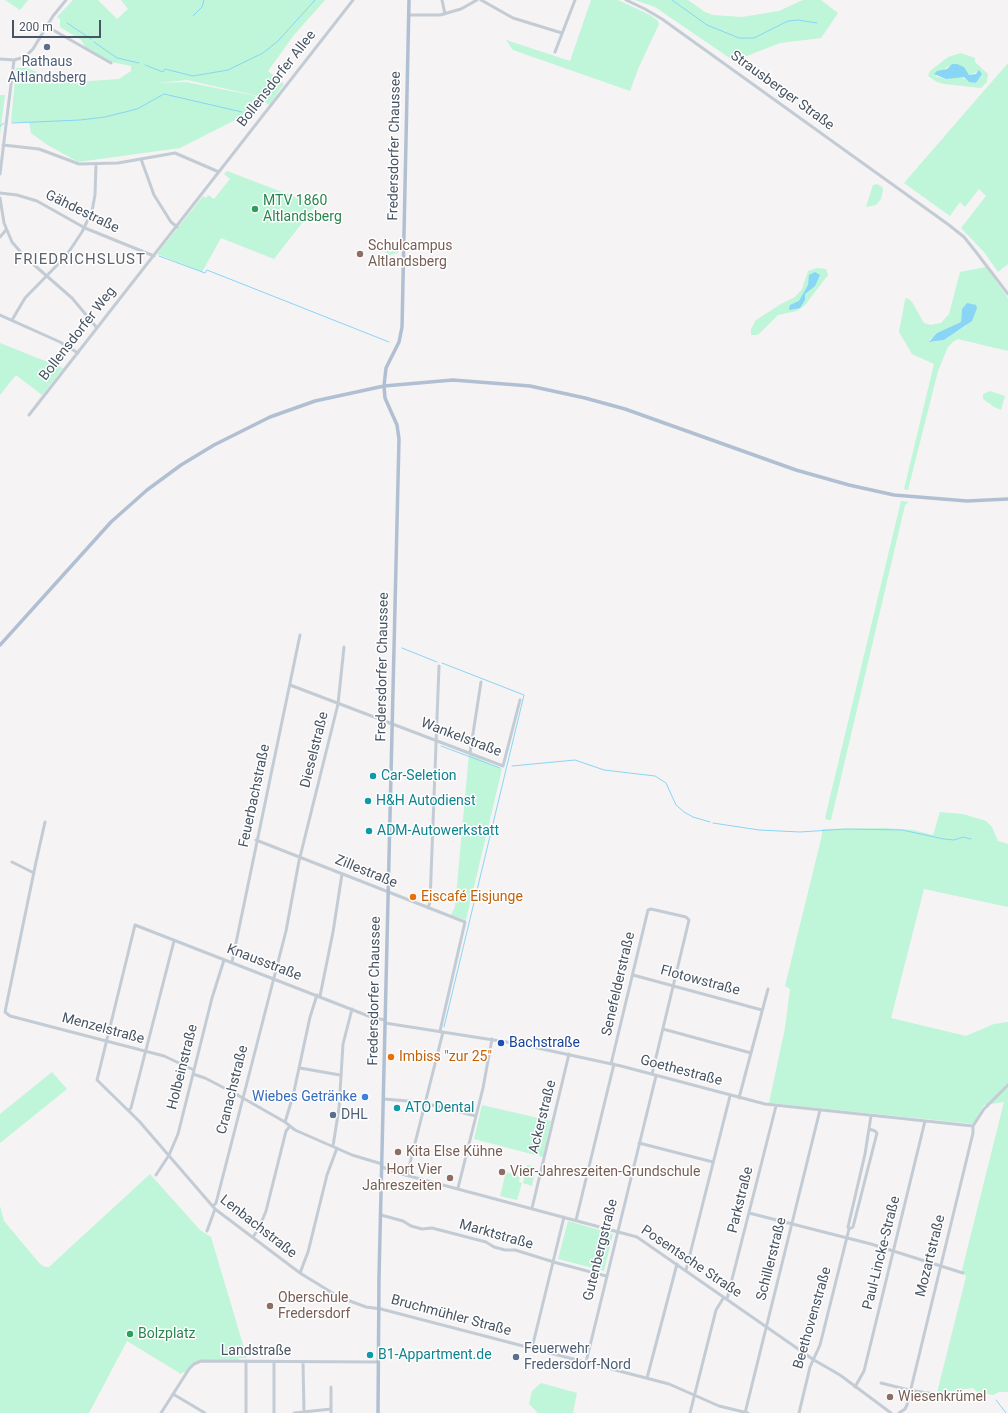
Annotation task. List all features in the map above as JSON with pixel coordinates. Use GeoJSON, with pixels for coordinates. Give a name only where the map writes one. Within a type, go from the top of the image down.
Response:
{"type":"FeatureCollection","features":[{"type":"Feature","properties":{"kind":"main road","name":"Fredersdorfer Chaussee"},"geometry":{"type":"LineString","coordinates":[[378,1413],[378,1309],[399,439],[397,425],[385,398],[384,386],[386,368],[399,342],[402,327],[410,0]]}},
{"type":"Feature","properties":{"kind":"main road"},"geometry":{"type":"LineString","coordinates":[[0,645],[111,522],[148,490],[181,465],[214,444],[270,417],[315,401],[384,386],[452,380],[502,382],[556,391],[625,409],[804,473],[894,495],[968,502],[1008,499]]}},
{"type":"Feature","properties":{"kind":"street"},"geometry":{"type":"LineString","coordinates":[[0,59],[14,60],[23,58],[30,52],[46,26],[66,0]]}},
{"type":"Feature","properties":{"kind":"street","name":"Bollensdorfer Allee"},"geometry":{"type":"LineString","coordinates":[[219,172],[353,0]]}},
{"type":"Feature","properties":{"kind":"street"},"geometry":{"type":"LineString","coordinates":[[442,0],[445,14]]}},
{"type":"Feature","properties":{"kind":"street"},"geometry":{"type":"LineString","coordinates":[[409,15],[445,14],[461,9],[477,0]]}},
{"type":"Feature","properties":{"kind":"street"},"geometry":{"type":"LineString","coordinates":[[481,0],[513,18],[562,33]]}},
{"type":"Feature","properties":{"kind":"street"},"geometry":{"type":"LineString","coordinates":[[554,52],[575,1],[570,0]]}},
{"type":"Feature","properties":{"kind":"street","name":"Strausberger Straße"},"geometry":{"type":"LineString","coordinates":[[626,0],[645,9],[662,20],[922,205],[964,238],[1008,294]]}},
{"type":"Feature","properties":{"kind":"street"},"geometry":{"type":"LineString","coordinates":[[46,26],[111,63]]}},
{"type":"Feature","properties":{"kind":"street"},"geometry":{"type":"LineString","coordinates":[[0,174],[14,60]]}},
{"type":"Feature","properties":{"kind":"street"},"geometry":{"type":"LineString","coordinates":[[3,145],[39,149],[76,164],[96,164],[141,159],[175,153],[219,172]]}},
{"type":"Feature","properties":{"kind":"street"},"geometry":{"type":"LineString","coordinates":[[0,150],[3,145]]}},
{"type":"Feature","properties":{"kind":"street"},"geometry":{"type":"LineString","coordinates":[[141,159],[154,195],[168,218],[177,227]]}},
{"type":"Feature","properties":{"kind":"street"},"geometry":{"type":"LineString","coordinates":[[12,320],[25,298],[71,250],[84,228],[95,195],[96,164]]}},
{"type":"Feature","properties":{"kind":"street","name":"Bollensdorfer Weg"},"geometry":{"type":"LineString","coordinates":[[29,415],[219,172]]}},
{"type":"Feature","properties":{"kind":"street","name":"Gähdestraße"},"geometry":{"type":"LineString","coordinates":[[0,193],[17,195],[37,201],[84,228],[154,256]]}},
{"type":"Feature","properties":{"kind":"street"},"geometry":{"type":"LineString","coordinates":[[0,198],[6,230],[20,252],[72,298],[97,328]]}},
{"type":"Feature","properties":{"kind":"street"},"geometry":{"type":"LineString","coordinates":[[0,237],[6,230]]}},
{"type":"Feature","properties":{"kind":"street"},"geometry":{"type":"LineString","coordinates":[[0,315],[60,342],[78,353]]}},
{"type":"Feature","properties":{"kind":"street","name":"Feuerbachstraße"},"geometry":{"type":"LineString","coordinates":[[232,962],[256,840],[300,635]]}},
{"type":"Feature","properties":{"kind":"street","name":"Dieselstraße"},"geometry":{"type":"LineString","coordinates":[[274,978],[300,857],[338,704],[344,647]]}},
{"type":"Feature","properties":{"kind":"street"},"geometry":{"type":"LineString","coordinates":[[428,908],[430,902],[440,666]]}},
{"type":"Feature","properties":{"kind":"street"},"geometry":{"type":"LineString","coordinates":[[470,753],[481,682]]}},
{"type":"Feature","properties":{"kind":"street","name":"Wankelstraße"},"geometry":{"type":"LineString","coordinates":[[290,685],[503,766],[520,700]]}},
{"type":"Feature","properties":{"kind":"street"},"geometry":{"type":"LineString","coordinates":[[12,862],[34,873],[46,822]]}},
{"type":"Feature","properties":{"kind":"street","name":"Zillestraße"},"geometry":{"type":"LineString","coordinates":[[256,840],[466,924],[441,1031]]}},
{"type":"Feature","properties":{"kind":"street","name":"Menzelstraße"},"geometry":{"type":"LineString","coordinates":[[34,873],[5,1012],[10,1016],[168,1057],[194,1070]]}},
{"type":"Feature","properties":{"kind":"street"},"geometry":{"type":"LineString","coordinates":[[285,1122],[300,1068],[310,1017],[318,996],[333,932],[342,874]]}},
{"type":"Feature","properties":{"kind":"street","name":"Senefelderstraße"},"geometry":{"type":"LineString","coordinates":[[576,1220],[649,909],[688,918],[673,985]]}},
{"type":"Feature","properties":{"kind":"street","name":"Knausstraße"},"geometry":{"type":"LineString","coordinates":[[106,1041],[135,925],[385,1022]]}},
{"type":"Feature","properties":{"kind":"street"},"geometry":{"type":"LineString","coordinates":[[129,1110],[131,1108],[174,940]]}},
{"type":"Feature","properties":{"kind":"street","name":"Holbeinstraße"},"geometry":{"type":"LineString","coordinates":[[156,1175],[169,1155],[178,1134],[213,992],[224,960]]}},
{"type":"Feature","properties":{"kind":"street","name":"Flotowstraße"},"geometry":{"type":"LineString","coordinates":[[633,975],[762,1010]]}},
{"type":"Feature","properties":{"kind":"street","name":"Cranachstraße"},"geometry":{"type":"LineString","coordinates":[[207,1231],[216,1203],[274,978]]}},
{"type":"Feature","properties":{"kind":"street"},"geometry":{"type":"LineString","coordinates":[[652,1074],[673,985]]}},
{"type":"Feature","properties":{"kind":"street"},"geometry":{"type":"LineString","coordinates":[[739,1098],[768,989]]}},
{"type":"Feature","properties":{"kind":"street"},"geometry":{"type":"LineString","coordinates":[[333,1146],[339,1108],[343,1044],[352,1009]]}},
{"type":"Feature","properties":{"kind":"street","name":"Goethestraße"},"geometry":{"type":"LineString","coordinates":[[385,1022],[492,1039],[569,1054],[652,1074],[730,1096],[776,1106],[973,1126]]}},
{"type":"Feature","properties":{"kind":"street"},"geometry":{"type":"LineString","coordinates":[[662,1029],[750,1053]]}},
{"type":"Feature","properties":{"kind":"street"},"geometry":{"type":"LineString","coordinates":[[407,1175],[441,1031]]}},
{"type":"Feature","properties":{"kind":"street"},"geometry":{"type":"LineString","coordinates":[[458,1188],[476,1116],[492,1039]]}},
{"type":"Feature","properties":{"kind":"street","name":"Lenbachstraße"},"geometry":{"type":"LineString","coordinates":[[106,1041],[97,1080],[129,1110],[214,1208],[317,1285],[345,1300],[366,1307],[378,1309]]}},
{"type":"Feature","properties":{"kind":"street","name":"Ackerstraße"},"geometry":{"type":"LineString","coordinates":[[532,1208],[569,1054]]}},
{"type":"Feature","properties":{"kind":"street"},"geometry":{"type":"LineString","coordinates":[[300,1068],[340,1075]]}},
{"type":"Feature","properties":{"kind":"street"},"geometry":{"type":"LineString","coordinates":[[193,1074],[205,1078],[285,1122],[299,1132],[366,1160],[382,1165]]}},
{"type":"Feature","properties":{"kind":"street","name":"Gutenbergstraße"},"geometry":{"type":"LineString","coordinates":[[586,1362],[656,1076]]}},
{"type":"Feature","properties":{"kind":"street"},"geometry":{"type":"LineString","coordinates":[[973,1126],[984,1109],[1008,1085]]}},
{"type":"Feature","properties":{"kind":"street"},"geometry":{"type":"LineString","coordinates":[[686,1270],[730,1096]]}},
{"type":"Feature","properties":{"kind":"street"},"geometry":{"type":"LineString","coordinates":[[384,1099],[425,1103],[476,1116]]}},
{"type":"Feature","properties":{"kind":"street","name":"Parkstraße"},"geometry":{"type":"LineString","coordinates":[[690,1413],[716,1310],[725,1298],[749,1213],[776,1106]]}},
{"type":"Feature","properties":{"kind":"street","name":"Schillerstraße"},"geometry":{"type":"LineString","coordinates":[[746,1413],[766,1326],[820,1110]]}},
{"type":"Feature","properties":{"kind":"street","name":"Beethovenstraße"},"geometry":{"type":"LineString","coordinates":[[799,1413],[814,1360],[820,1345],[849,1229],[848,1227],[865,1154],[871,1116]]}},
{"type":"Feature","properties":{"kind":"street","name":"Paul-Lincke-Straße"},"geometry":{"type":"LineString","coordinates":[[855,1387],[864,1372],[925,1121]]}},
{"type":"Feature","properties":{"kind":"street"},"geometry":{"type":"LineString","coordinates":[[252,1237],[259,1228],[266,1211],[286,1131],[290,1126]]}},
{"type":"Feature","properties":{"kind":"street","name":"Mozartstraße"},"geometry":{"type":"LineString","coordinates":[[909,1390],[973,1133],[973,1126]]}},
{"type":"Feature","properties":{"kind":"street","name":"Beethovenstraße"},"geometry":{"type":"LineString","coordinates":[[849,1229],[853,1227],[877,1133],[869,1129]]}},
{"type":"Feature","properties":{"kind":"street"},"geometry":{"type":"LineString","coordinates":[[639,1143],[713,1162]]}},
{"type":"Feature","properties":{"kind":"street"},"geometry":{"type":"LineString","coordinates":[[300,1273],[308,1252],[327,1175],[337,1148]]}},
{"type":"Feature","properties":{"kind":"street","name":"Posentsche Straße"},"geometry":{"type":"LineString","coordinates":[[382,1165],[407,1175],[638,1237],[814,1360],[840,1375],[892,1413]]}},
{"type":"Feature","properties":{"kind":"street"},"geometry":{"type":"LineString","coordinates":[[749,1213],[846,1237],[963,1273]]}},
{"type":"Feature","properties":{"kind":"street","name":"Marktstraße"},"geometry":{"type":"LineString","coordinates":[[381,1215],[403,1221],[422,1229],[432,1228],[486,1242],[494,1247],[515,1250],[606,1276]]}},
{"type":"Feature","properties":{"kind":"street"},"geometry":{"type":"LineString","coordinates":[[532,1348],[564,1217]]}},
{"type":"Feature","properties":{"kind":"street"},"geometry":{"type":"LineString","coordinates":[[646,1378],[677,1264]]}},
{"type":"Feature","properties":{"kind":"street","name":"Bruchmühler Straße"},"geometry":{"type":"LineString","coordinates":[[378,1309],[669,1384],[719,1406],[746,1413]]}},
{"type":"Feature","properties":{"kind":"street"},"geometry":{"type":"LineString","coordinates":[[246,1361],[246,1413]]}},
{"type":"Feature","properties":{"kind":"street","name":"Landstraße"},"geometry":{"type":"LineString","coordinates":[[161,1413],[189,1369],[197,1362],[377,1362]]}},
{"type":"Feature","properties":{"kind":"street"},"geometry":{"type":"LineString","coordinates":[[274,1362],[274,1413]]}},
{"type":"Feature","properties":{"kind":"street"},"geometry":{"type":"LineString","coordinates":[[303,1362],[304,1412]]}},
{"type":"Feature","properties":{"kind":"street"},"geometry":{"type":"LineString","coordinates":[[881,1383],[934,1394]]}},
{"type":"Feature","properties":{"kind":"street"},"geometry":{"type":"LineString","coordinates":[[294,1413],[331,1411],[331,1388]]}},
{"type":"Feature","properties":{"kind":"street"},"geometry":{"type":"LineString","coordinates":[[900,1413],[907,1405],[909,1390]]}},
{"type":"Feature","properties":{"kind":"street"},"geometry":{"type":"LineString","coordinates":[[173,1394],[205,1413]]}},
{"type":"Feature","properties":{"kind":"green space"},"geometry":{"type":"Polygon","coordinates":[[[5,0],[28,0],[20,10],[5,0]]]}},
{"type":"Feature","properties":{"kind":"green space"},"geometry":{"type":"Polygon","coordinates":[[[73,0],[98,0],[117,19],[128,9],[121,0],[325,0],[294,35],[268,71],[284,84],[269,105],[258,96],[187,80],[157,83],[186,82],[256,96],[243,116],[180,148],[78,162],[46,144],[31,133],[29,122],[11,122],[16,68],[26,68],[49,76],[60,83],[119,79],[131,71],[131,66],[111,62],[86,48],[81,40],[60,27],[60,19],[57,17],[73,0]]]}},
{"type":"Feature","properties":{"kind":"green space"},"geometry":{"type":"Polygon","coordinates":[[[591,0],[618,0],[650,15],[658,21],[659,24],[638,69],[630,91],[513,50],[506,40],[570,61],[591,0]]]}},
{"type":"Feature","properties":{"kind":"green space"},"geometry":{"type":"Polygon","coordinates":[[[635,0],[688,0],[705,12],[713,15],[742,17],[779,11],[803,0],[821,0],[838,13],[821,38],[780,43],[734,61],[655,7],[635,0]]]}},
{"type":"Feature","properties":{"kind":"green space"},"geometry":{"type":"Polygon","coordinates":[[[961,53],[975,58],[975,62],[988,74],[987,82],[981,88],[944,84],[937,82],[928,76],[930,71],[948,57],[961,53]],[[949,66],[935,76],[946,79],[961,76],[969,82],[976,83],[982,74],[978,72],[969,75],[949,66]]]}},
{"type":"Feature","properties":{"kind":"green space"},"geometry":{"type":"Polygon","coordinates":[[[1008,63],[1008,264],[998,272],[984,252],[961,228],[986,196],[979,189],[965,207],[960,202],[950,216],[904,183],[1008,63]]]}},
{"type":"Feature","properties":{"kind":"green space"},"geometry":{"type":"Polygon","coordinates":[[[0,95],[5,95],[0,135],[0,95]]]}},
{"type":"Feature","properties":{"kind":"green space"},"geometry":{"type":"Polygon","coordinates":[[[227,171],[316,205],[274,259],[221,238],[202,272],[157,254],[203,196],[206,198],[208,195],[214,199],[230,179],[224,174],[227,171]]]}},
{"type":"Feature","properties":{"kind":"green space"},"geometry":{"type":"Polygon","coordinates":[[[877,184],[882,187],[883,190],[881,199],[876,205],[866,207],[873,185],[877,184]]]}},
{"type":"Feature","properties":{"kind":"green space"},"geometry":{"type":"Polygon","coordinates":[[[384,246],[400,246],[400,249],[398,253],[389,255],[381,249],[384,246]]]}},
{"type":"Feature","properties":{"kind":"green space"},"geometry":{"type":"Polygon","coordinates":[[[986,267],[1008,298],[1008,351],[958,339],[948,347],[938,371],[908,490],[904,489],[934,364],[912,354],[899,332],[905,300],[906,298],[912,302],[924,323],[930,325],[941,323],[949,314],[960,272],[986,267]],[[967,303],[962,309],[961,322],[937,333],[929,340],[932,342],[944,340],[967,325],[967,303]]]}},
{"type":"Feature","properties":{"kind":"green space"},"geometry":{"type":"Polygon","coordinates":[[[817,268],[826,269],[828,275],[805,305],[797,311],[778,315],[760,333],[757,335],[751,335],[751,329],[756,320],[795,297],[802,289],[808,271],[817,268]]]}},
{"type":"Feature","properties":{"kind":"green space"},"geometry":{"type":"Polygon","coordinates":[[[0,343],[63,368],[42,395],[16,375],[0,395],[0,343]]]}},
{"type":"Feature","properties":{"kind":"green space"},"geometry":{"type":"Polygon","coordinates":[[[990,391],[1005,396],[1001,410],[983,399],[983,394],[990,391]]]}},
{"type":"Feature","properties":{"kind":"green space"},"geometry":{"type":"Polygon","coordinates":[[[901,501],[909,502],[905,505],[831,820],[828,820],[825,818],[901,501]]]}},
{"type":"Feature","properties":{"kind":"green space"},"geometry":{"type":"Polygon","coordinates":[[[469,754],[502,769],[466,920],[451,915],[455,907],[469,754]]]}},
{"type":"Feature","properties":{"kind":"green space"},"geometry":{"type":"Polygon","coordinates":[[[940,812],[963,814],[986,821],[992,827],[998,841],[1008,844],[1008,907],[924,889],[891,1018],[966,1036],[994,1024],[1008,1022],[1008,1392],[999,1392],[993,1395],[977,1392],[973,1388],[937,1393],[966,1277],[962,1270],[1004,1102],[984,1105],[974,1124],[769,1103],[785,1028],[790,989],[785,986],[822,835],[822,829],[885,828],[913,830],[933,835],[940,812]]]}},
{"type":"Feature","properties":{"kind":"green space"},"geometry":{"type":"Polygon","coordinates":[[[52,1072],[67,1089],[0,1143],[0,1114],[52,1072]]]}},
{"type":"Feature","properties":{"kind":"green space"},"geometry":{"type":"Polygon","coordinates":[[[482,1105],[551,1121],[543,1157],[474,1139],[482,1105]]]}},
{"type":"Feature","properties":{"kind":"green space"},"geometry":{"type":"Polygon","coordinates":[[[527,1165],[536,1167],[532,1186],[523,1183],[527,1165]]]}},
{"type":"Feature","properties":{"kind":"green space"},"geometry":{"type":"Polygon","coordinates":[[[506,1172],[520,1176],[519,1182],[522,1183],[517,1200],[500,1196],[506,1172]]]}},
{"type":"Feature","properties":{"kind":"green space"},"geometry":{"type":"Polygon","coordinates":[[[150,1174],[200,1230],[211,1237],[247,1358],[239,1358],[239,1360],[197,1361],[185,1373],[183,1372],[181,1374],[127,1341],[89,1413],[0,1413],[0,1206],[4,1221],[40,1264],[45,1267],[49,1267],[150,1174]]]}},
{"type":"Feature","properties":{"kind":"green space"},"geometry":{"type":"Polygon","coordinates":[[[568,1221],[613,1234],[604,1271],[558,1259],[568,1221]]]}},
{"type":"Feature","properties":{"kind":"green space"},"geometry":{"type":"Polygon","coordinates":[[[541,1383],[577,1393],[573,1413],[538,1413],[529,1404],[532,1391],[541,1383]]]}},
{"type":"Feature","properties":{"kind":"water"},"geometry":{"type":"Polygon","coordinates":[[[952,64],[957,64],[964,67],[969,75],[976,74],[979,70],[982,74],[976,83],[969,82],[964,77],[946,79],[934,74],[937,71],[947,69],[952,64]]]}},
{"type":"Feature","properties":{"kind":"water"},"geometry":{"type":"Polygon","coordinates":[[[815,272],[820,275],[815,286],[805,294],[805,300],[800,308],[789,310],[790,305],[799,301],[808,285],[809,275],[815,272]]]}},
{"type":"Feature","properties":{"kind":"water"},"geometry":{"type":"Polygon","coordinates":[[[967,303],[976,305],[977,308],[972,321],[944,340],[929,342],[937,333],[961,322],[962,309],[967,303]]]}},
{"type":"Feature","properties":{"kind":"waterway"},"geometry":{"type":"LineString","coordinates":[[193,16],[202,7],[204,0]]}},
{"type":"Feature","properties":{"kind":"waterway"},"geometry":{"type":"LineString","coordinates":[[145,65],[163,72],[165,69],[193,76],[228,70],[263,53],[278,41],[315,0]]}},
{"type":"Feature","properties":{"kind":"waterway"},"geometry":{"type":"LineString","coordinates":[[672,0],[707,25],[739,38],[754,38],[788,21],[798,20],[817,23]]}},
{"type":"Feature","properties":{"kind":"waterway"},"geometry":{"type":"LineString","coordinates":[[67,23],[91,39]]}},
{"type":"Feature","properties":{"kind":"waterway"},"geometry":{"type":"LineString","coordinates":[[94,42],[117,58],[139,63]]}},
{"type":"Feature","properties":{"kind":"waterway"},"geometry":{"type":"LineString","coordinates":[[12,123],[80,120],[105,117],[137,109],[164,94],[242,112]]}},
{"type":"Feature","properties":{"kind":"waterway"},"geometry":{"type":"LineString","coordinates":[[0,126],[4,123]]}},
{"type":"Feature","properties":{"kind":"waterway"},"geometry":{"type":"LineString","coordinates":[[159,256],[205,273],[207,270],[389,342]]}},
{"type":"Feature","properties":{"kind":"waterway"},"geometry":{"type":"LineString","coordinates":[[402,648],[437,662]]}},
{"type":"Feature","properties":{"kind":"waterway"},"geometry":{"type":"LineString","coordinates":[[442,663],[524,695],[444,1027]]}},
{"type":"Feature","properties":{"kind":"waterway"},"geometry":{"type":"LineString","coordinates":[[441,746],[500,768]]}},
{"type":"Feature","properties":{"kind":"waterway"},"geometry":{"type":"LineString","coordinates":[[512,766],[575,760],[604,770],[655,776],[666,783],[676,805],[684,812],[693,817],[710,822]]}},
{"type":"Feature","properties":{"kind":"waterway"},"geometry":{"type":"LineString","coordinates":[[713,823],[759,830],[800,832],[846,829],[902,830],[944,839],[954,840],[963,837],[971,839]]}},
{"type":"Feature","properties":{"kind":"waterway"},"geometry":{"type":"LineString","coordinates":[[996,1400],[1006,1413]]}},
{"type":"Feature","properties":{"kind":"place","name":"Rathaus Altlandsberg"},"geometry":{"type":"Point","coordinates":[47,47]}},
{"type":"Feature","properties":{"kind":"place","name":"MTV 1860 Altlandsberg"},"geometry":{"type":"Point","coordinates":[255,209]}},
{"type":"Feature","properties":{"kind":"place","name":"Schulcampus Altlandsberg"},"geometry":{"type":"Point","coordinates":[360,254]}},
{"type":"Feature","properties":{"kind":"place","name":"Car-Seletion"},"geometry":{"type":"Point","coordinates":[373,776]}},
{"type":"Feature","properties":{"kind":"place","name":"H&H Autodienst"},"geometry":{"type":"Point","coordinates":[368,801]}},
{"type":"Feature","properties":{"kind":"place","name":"ADM-Autowerkstatt"},"geometry":{"type":"Point","coordinates":[369,831]}},
{"type":"Feature","properties":{"kind":"place","name":"Eiscafé Eisjunge"},"geometry":{"type":"Point","coordinates":[413,897]}},
{"type":"Feature","properties":{"kind":"place","name":"Bachstraße"},"geometry":{"type":"Point","coordinates":[501,1043]}},
{"type":"Feature","properties":{"kind":"place","name":"Imbiss \"zur 25\""},"geometry":{"type":"Point","coordinates":[391,1057]}},
{"type":"Feature","properties":{"kind":"place","name":"Wiebes Getränke"},"geometry":{"type":"Point","coordinates":[365,1097]}},
{"type":"Feature","properties":{"kind":"place","name":"ATO Dental"},"geometry":{"type":"Point","coordinates":[397,1108]}},
{"type":"Feature","properties":{"kind":"place","name":"DHL"},"geometry":{"type":"Point","coordinates":[333,1115]}},
{"type":"Feature","properties":{"kind":"place","name":"Kita Else Kühne"},"geometry":{"type":"Point","coordinates":[398,1152]}},
{"type":"Feature","properties":{"kind":"place","name":"Vier-Jahreszeiten-Grundschule"},"geometry":{"type":"Point","coordinates":[502,1172]}},
{"type":"Feature","properties":{"kind":"place","name":"Hort Vier Jahreszeiten"},"geometry":{"type":"Point","coordinates":[450,1178]}},
{"type":"Feature","properties":{"kind":"place","name":"Oberschule Fredersdorf"},"geometry":{"type":"Point","coordinates":[270,1306]}},
{"type":"Feature","properties":{"kind":"place","name":"Bolzplatz"},"geometry":{"type":"Point","coordinates":[130,1334]}},
{"type":"Feature","properties":{"kind":"place","name":"B1-Appartment.de"},"geometry":{"type":"Point","coordinates":[370,1355]}},
{"type":"Feature","properties":{"kind":"place","name":"Feuerwehr Fredersdorf-Nord"},"geometry":{"type":"Point","coordinates":[516,1357]}},
{"type":"Feature","properties":{"kind":"place","name":"Wiesenkrümel"},"geometry":{"type":"Point","coordinates":[890,1397]}},
{"type":"Feature","properties":{"kind":"district","name":"FRIEDRICHSLUST"},"geometry":{"type":"Point","coordinates":[80,260]}}]}
